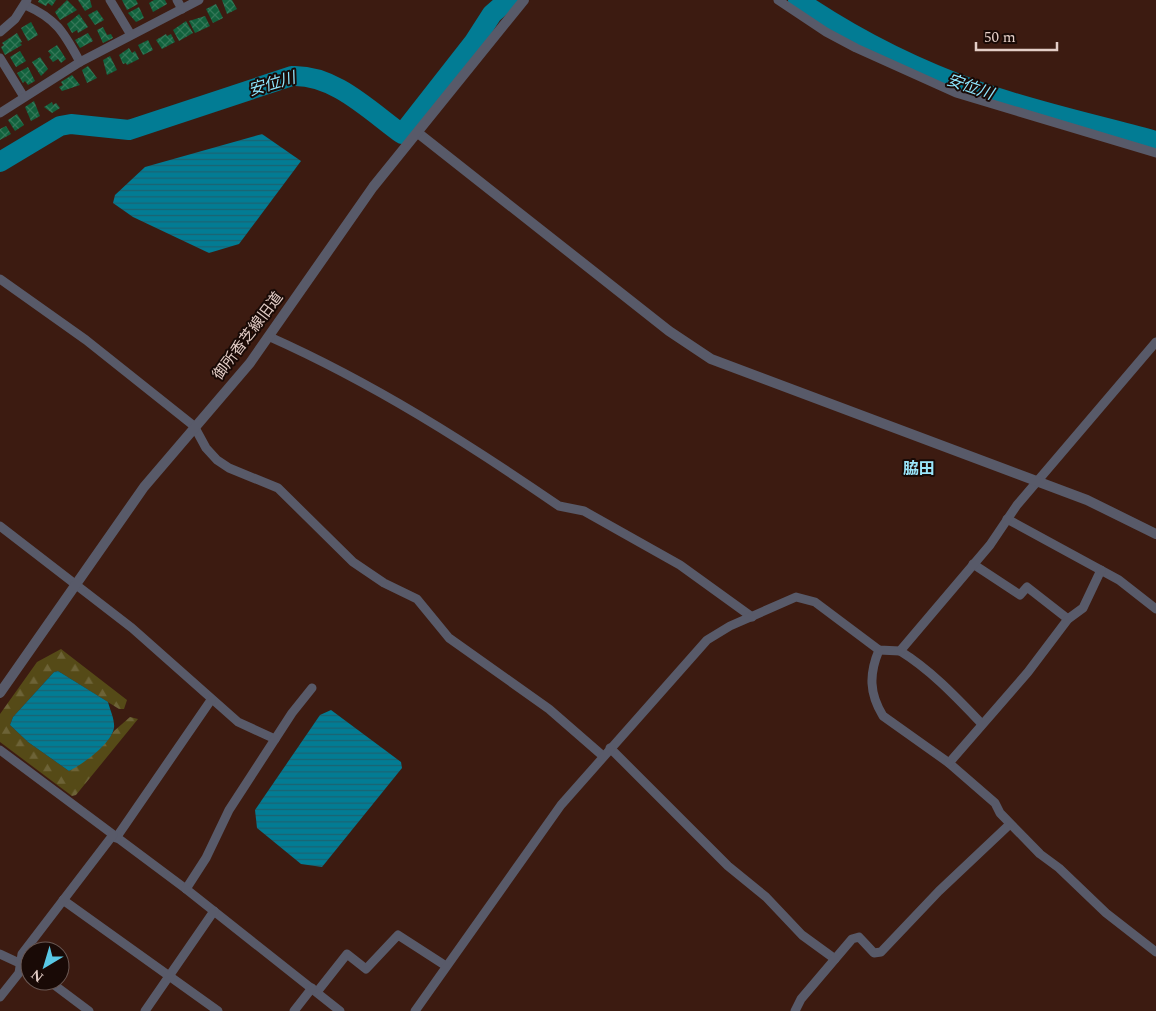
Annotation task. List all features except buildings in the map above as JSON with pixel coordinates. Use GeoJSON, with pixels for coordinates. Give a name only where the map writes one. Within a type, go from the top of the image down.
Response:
{"type":"FeatureCollection","features":[{"type":"Feature","properties":{"kind":"street"},"geometry":{"type":"LineString","coordinates":[[110,0],[131,35]]}},
{"type":"Feature","properties":{"kind":"street"},"geometry":{"type":"LineString","coordinates":[[177,0],[182,9]]}},
{"type":"Feature","properties":{"kind":"street"},"geometry":{"type":"LineString","coordinates":[[0,113],[80,62],[198,0]]}},
{"type":"Feature","properties":{"kind":"street","name":"御所香芝線旧道"},"geometry":{"type":"LineString","coordinates":[[0,694],[144,487],[270,337],[351,216],[524,0]]}},
{"type":"Feature","properties":{"kind":"street"},"geometry":{"type":"LineString","coordinates":[[778,0],[826,32],[894,67],[940,87],[982,102],[1156,153]]}},
{"type":"Feature","properties":{"kind":"street"},"geometry":{"type":"LineString","coordinates":[[0,32],[11,24],[26,3],[56,23],[63,31],[80,62]]}},
{"type":"Feature","properties":{"kind":"street"},"geometry":{"type":"LineString","coordinates":[[0,58],[24,97]]}},
{"type":"Feature","properties":{"kind":"street"},"geometry":{"type":"LineString","coordinates":[[418,133],[669,331],[711,358],[1102,506],[1156,534]]}},
{"type":"Feature","properties":{"kind":"street"},"geometry":{"type":"LineString","coordinates":[[0,279],[86,340],[194,426],[206,448],[217,460],[278,488],[353,562],[384,583],[417,599],[449,638],[549,709],[603,756]]}},
{"type":"Feature","properties":{"kind":"street"},"geometry":{"type":"LineString","coordinates":[[270,337],[344,371],[407,406],[471,446],[559,506],[584,512],[680,565],[752,617]]}},
{"type":"Feature","properties":{"kind":"street"},"geometry":{"type":"LineString","coordinates":[[900,651],[973,564],[1038,481],[1156,342]]}},
{"type":"Feature","properties":{"kind":"street"},"geometry":{"type":"LineString","coordinates":[[1007,519],[1138,592],[1156,609]]}},
{"type":"Feature","properties":{"kind":"street"},"geometry":{"type":"LineString","coordinates":[[0,526],[154,646],[211,700],[238,722],[275,739]]}},
{"type":"Feature","properties":{"kind":"street"},"geometry":{"type":"LineString","coordinates":[[973,564],[1020,596],[1027,587],[1068,618]]}},
{"type":"Feature","properties":{"kind":"street"},"geometry":{"type":"LineString","coordinates":[[949,763],[1028,672],[1068,618],[1083,608],[1101,570]]}},
{"type":"Feature","properties":{"kind":"street"},"geometry":{"type":"LineString","coordinates":[[415,1011],[547,824],[610,748],[708,640],[718,632],[796,597],[814,602],[879,650],[900,651],[913,659],[950,691],[982,724]]}},
{"type":"Feature","properties":{"kind":"street"},"geometry":{"type":"LineString","coordinates":[[879,650],[871,678],[876,705],[892,724],[949,763],[995,803],[1000,813],[1040,854],[1059,868],[1106,912],[1156,952]]}},
{"type":"Feature","properties":{"kind":"street"},"geometry":{"type":"LineString","coordinates":[[186,889],[206,858],[229,810],[275,739],[312,688]]}},
{"type":"Feature","properties":{"kind":"street"},"geometry":{"type":"LineString","coordinates":[[32,941],[115,836],[211,700]]}},
{"type":"Feature","properties":{"kind":"street"},"geometry":{"type":"LineString","coordinates":[[610,748],[728,866],[766,897],[802,935],[835,959]]}},
{"type":"Feature","properties":{"kind":"street"},"geometry":{"type":"LineString","coordinates":[[0,750],[214,910],[340,1011]]}},
{"type":"Feature","properties":{"kind":"street"},"geometry":{"type":"LineString","coordinates":[[795,1011],[801,999],[852,938],[859,938],[874,953],[881,952],[939,891],[1010,824]]}},
{"type":"Feature","properties":{"kind":"street"},"geometry":{"type":"LineString","coordinates":[[63,900],[169,978],[218,1011]]}},
{"type":"Feature","properties":{"kind":"street"},"geometry":{"type":"LineString","coordinates":[[145,1011],[214,910]]}},
{"type":"Feature","properties":{"kind":"street"},"geometry":{"type":"LineString","coordinates":[[294,1011],[347,954],[366,969],[398,935],[446,966]]}},
{"type":"Feature","properties":{"kind":"street"},"geometry":{"type":"LineString","coordinates":[[0,954],[20,963]]}},
{"type":"Feature","properties":{"kind":"street"},"geometry":{"type":"LineString","coordinates":[[0,997],[19,973],[20,968]]}},
{"type":"Feature","properties":{"kind":"street"},"geometry":{"type":"LineString","coordinates":[[62,991],[89,1011]]}},
{"type":"Feature","properties":{"kind":"green space"},"geometry":{"type":"Polygon","coordinates":[[[61,649],[127,700],[124,709],[119,709],[58,671],[54,672],[13,717],[10,725],[28,742],[69,771],[109,738],[130,717],[138,719],[76,795],[72,796],[0,742],[0,714],[37,662],[61,649]]]}},
{"type":"Feature","properties":{"kind":"water"},"geometry":{"type":"Polygon","coordinates":[[[262,134],[301,161],[239,244],[209,253],[133,217],[113,203],[115,195],[145,167],[262,134]]]}},
{"type":"Feature","properties":{"kind":"water"},"geometry":{"type":"Polygon","coordinates":[[[58,671],[108,702],[114,722],[112,734],[102,747],[89,759],[69,771],[28,742],[10,725],[13,717],[54,672],[58,671]]]}},
{"type":"Feature","properties":{"kind":"water"},"geometry":{"type":"Polygon","coordinates":[[[331,710],[401,762],[402,768],[322,867],[301,864],[257,828],[255,810],[320,715],[331,710]]]}},
{"type":"Feature","properties":{"kind":"waterway","name":"安位川"},"geometry":{"type":"LineString","coordinates":[[0,162],[60,126],[71,124],[129,130],[292,76],[307,77],[337,87],[402,134],[474,42],[492,14],[508,0]]}},
{"type":"Feature","properties":{"kind":"waterway","name":"安位川"},"geometry":{"type":"LineString","coordinates":[[798,0],[863,40],[909,63],[956,83],[1023,106],[1156,141]]}},
{"type":"Feature","properties":{"kind":"district","name":"脇田"},"geometry":{"type":"Point","coordinates":[919,469]}}]}
